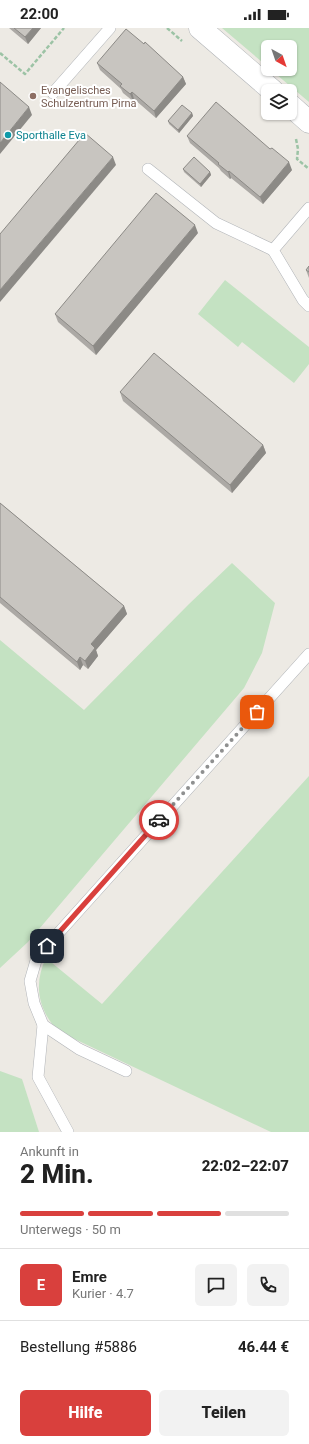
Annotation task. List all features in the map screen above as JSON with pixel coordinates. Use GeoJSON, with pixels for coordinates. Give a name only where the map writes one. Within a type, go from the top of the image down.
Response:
{"type":"FeatureCollection","features":[{"type":"Feature","properties":{"kind":"main road"},"geometry":{"type":"LineString","coordinates":[[200,28],[265,84]]}},
{"type":"Feature","properties":{"kind":"main road"},"geometry":{"type":"LineString","coordinates":[[297,112],[309,122]]}},
{"type":"Feature","properties":{"kind":"lane"},"geometry":{"type":"LineString","coordinates":[[53,93],[110,28]]}},
{"type":"Feature","properties":{"kind":"lane"},"geometry":{"type":"LineString","coordinates":[[148,169],[216,224],[273,250],[303,300],[309,306]]}},
{"type":"Feature","properties":{"kind":"lane"},"geometry":{"type":"LineString","coordinates":[[273,250],[309,208]]}},
{"type":"Feature","properties":{"kind":"lane"},"geometry":{"type":"LineString","coordinates":[[68,1132],[38,1077],[43,1025],[34,1003],[30,981],[37,957],[309,654]]}},
{"type":"Feature","properties":{"kind":"lane"},"geometry":{"type":"LineString","coordinates":[[43,1025],[79,1050],[126,1071]]}},
{"type":"Feature","properties":{"kind":"path"},"geometry":{"type":"LineString","coordinates":[[0,53],[25,74],[64,28]]}},
{"type":"Feature","properties":{"kind":"green space"},"geometry":{"type":"Polygon","coordinates":[[[222,28],[309,28],[309,102],[297,92],[297,84],[288,84],[278,76],[297,76],[297,40],[261,40],[261,61],[222,28]]]}},
{"type":"Feature","properties":{"kind":"green space"},"geometry":{"type":"Polygon","coordinates":[[[225,280],[309,347],[309,364],[294,383],[242,342],[238,347],[198,314],[225,280]]]}},
{"type":"Feature","properties":{"kind":"green space"},"geometry":{"type":"Polygon","coordinates":[[[232,563],[275,603],[262,653],[244,688],[28,942],[0,968],[0,640],[84,710],[189,604],[232,563]]]}},
{"type":"Feature","properties":{"kind":"green space"},"geometry":{"type":"Polygon","coordinates":[[[309,776],[309,1132],[271,1132],[64,1034],[53,1025],[45,1013],[40,998],[39,981],[40,973],[46,958],[102,1004],[309,776]]]}},
{"type":"Feature","properties":{"kind":"green space"},"geometry":{"type":"Polygon","coordinates":[[[0,1071],[22,1079],[39,1132],[0,1132],[0,1071]]]}},
{"type":"Feature","properties":{"kind":"building"},"geometry":{"type":"Polygon","coordinates":[[[14,28],[33,28],[25,37],[14,28]]]}},
{"type":"Feature","properties":{"kind":"building"},"geometry":{"type":"Polygon","coordinates":[[[126,29],[144,44],[145,42],[183,77],[154,111],[132,92],[130,94],[120,86],[122,84],[97,63],[126,29]]]}},
{"type":"Feature","properties":{"kind":"building","name":"Sporthalle Eva"},"geometry":{"type":"Polygon","coordinates":[[[0,82],[29,107],[0,143],[0,82]]]}},
{"type":"Feature","properties":{"kind":"building"},"geometry":{"type":"Polygon","coordinates":[[[216,102],[270,149],[272,148],[289,162],[260,197],[229,171],[228,172],[218,164],[219,163],[187,136],[216,102]]]}},
{"type":"Feature","properties":{"kind":"building"},"geometry":{"type":"Polygon","coordinates":[[[182,105],[192,113],[178,130],[168,121],[182,105]]]}},
{"type":"Feature","properties":{"kind":"building"},"geometry":{"type":"Polygon","coordinates":[[[85,133],[113,157],[0,290],[0,234],[85,133]]]}},
{"type":"Feature","properties":{"kind":"building"},"geometry":{"type":"Polygon","coordinates":[[[194,157],[210,172],[200,184],[183,169],[194,157]]]}},
{"type":"Feature","properties":{"kind":"building"},"geometry":{"type":"Polygon","coordinates":[[[156,193],[195,225],[93,346],[55,314],[156,193]]]}},
{"type":"Feature","properties":{"kind":"building"},"geometry":{"type":"Polygon","coordinates":[[[154,353],[263,445],[230,485],[120,392],[154,353]]]}},
{"type":"Feature","properties":{"kind":"building"},"geometry":{"type":"Polygon","coordinates":[[[0,503],[124,606],[91,644],[95,648],[85,661],[80,657],[77,662],[0,597],[0,503]]]}},
{"type":"Feature","properties":{"kind":"way so far"},"geometry":{"type":"LineString","coordinates":[[159,820],[257,712]]}},
{"type":"Feature","properties":{"kind":"place","name":"Evangelisches Schulzentrum Pirna"},"geometry":{"type":"Point","coordinates":[33,96]}},
{"type":"Feature","properties":{"kind":"place","name":"Sporthalle Eva"},"geometry":{"type":"Point","coordinates":[8,135]}},
{"type":"Feature","properties":{"kind":"route"},"geometry":{"type":"LineString","coordinates":[[47,946],[159,820]]}}]}
